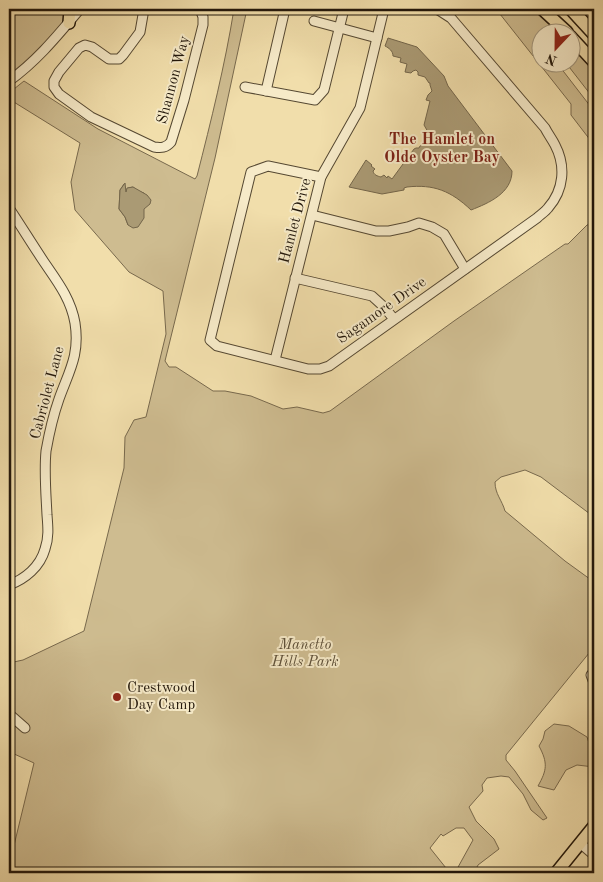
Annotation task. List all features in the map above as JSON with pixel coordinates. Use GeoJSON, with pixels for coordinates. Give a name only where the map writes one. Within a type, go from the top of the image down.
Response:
{"type":"FeatureCollection","features":[{"type":"Feature","properties":{"kind":"highway"},"geometry":{"type":"LineString","coordinates":[[571,9],[594,34]]}},
{"type":"Feature","properties":{"kind":"main road"},"geometry":{"type":"LineString","coordinates":[[69,23],[70,9]]}},
{"type":"Feature","properties":{"kind":"main road"},"geometry":{"type":"LineString","coordinates":[[542,9],[556,22]]}},
{"type":"Feature","properties":{"kind":"main road"},"geometry":{"type":"LineString","coordinates":[[580,47],[594,62]]}},
{"type":"Feature","properties":{"kind":"main road"},"geometry":{"type":"LineString","coordinates":[[556,873],[594,826]]}},
{"type":"Feature","properties":{"kind":"street"},"geometry":{"type":"LineString","coordinates":[[9,81],[40,54],[80,9]]}},
{"type":"Feature","properties":{"kind":"street","name":"Shannon Way"},"geometry":{"type":"LineString","coordinates":[[144,9],[140,32],[119,59],[110,59],[86,45],[79,48],[59,72],[54,81],[54,87],[59,94],[91,117],[154,147],[160,148],[171,142],[184,100],[203,25],[200,9]]}},
{"type":"Feature","properties":{"kind":"street"},"geometry":{"type":"LineString","coordinates":[[266,91],[285,9]]}},
{"type":"Feature","properties":{"kind":"street"},"geometry":{"type":"LineString","coordinates":[[245,87],[315,100],[324,90],[344,9]]}},
{"type":"Feature","properties":{"kind":"street","name":"Hamlet Drive"},"geometry":{"type":"LineString","coordinates":[[274,360],[321,177],[360,108],[384,9]]}},
{"type":"Feature","properties":{"kind":"street","name":"Sagamore Drive"},"geometry":{"type":"LineString","coordinates":[[321,177],[268,166],[251,172],[210,340],[217,346],[308,369],[320,369],[330,366],[537,218],[548,208],[559,192],[562,178],[562,162],[555,145],[544,128],[451,18],[437,9]]}},
{"type":"Feature","properties":{"kind":"street"},"geometry":{"type":"LineString","coordinates":[[314,21],[377,38]]}},
{"type":"Feature","properties":{"kind":"street","name":"Cabriolet Lane"},"geometry":{"type":"LineString","coordinates":[[9,208],[63,291],[71,307],[75,323],[76,340],[71,370],[56,409],[46,451],[48,535],[46,549],[30,573],[18,582],[9,585]]}},
{"type":"Feature","properties":{"kind":"street"},"geometry":{"type":"LineString","coordinates":[[312,215],[376,230],[389,231],[419,223],[444,234],[465,269]]}},
{"type":"Feature","properties":{"kind":"street"},"geometry":{"type":"LineString","coordinates":[[295,278],[372,296],[394,320]]}},
{"type":"Feature","properties":{"kind":"street"},"geometry":{"type":"LineString","coordinates":[[9,714],[25,728]]}},
{"type":"Feature","properties":{"kind":"street"},"geometry":{"type":"LineString","coordinates":[[580,843],[594,855]]}},
{"type":"Feature","properties":{"kind":"green space"},"geometry":{"type":"Polygon","coordinates":[[[9,9],[67,9],[65,21],[22,67],[9,75],[9,9]]]}},
{"type":"Feature","properties":{"kind":"green space","name":"Manetto Hills Park"},"geometry":{"type":"Polygon","coordinates":[[[234,9],[247,9],[215,158],[165,361],[169,367],[176,367],[213,391],[225,391],[251,396],[283,409],[297,407],[323,413],[330,411],[454,321],[565,244],[568,244],[587,225],[594,223],[594,517],[541,477],[525,470],[501,477],[495,482],[496,490],[505,511],[565,561],[594,582],[594,647],[506,755],[506,760],[547,818],[543,820],[531,810],[523,794],[509,777],[487,778],[482,785],[483,791],[469,807],[476,821],[494,839],[499,849],[478,865],[474,873],[458,873],[457,869],[473,840],[464,828],[456,828],[443,836],[441,834],[430,848],[450,873],[9,873],[9,866],[34,763],[12,753],[9,747],[9,663],[23,660],[84,631],[124,468],[125,437],[134,420],[146,417],[166,334],[163,291],[129,272],[75,210],[71,182],[80,143],[9,99],[9,93],[24,81],[98,129],[195,179],[222,72],[234,9]],[[124,184],[120,190],[119,209],[128,225],[145,207],[144,193],[133,187],[128,188],[126,192],[124,184]]]}},
{"type":"Feature","properties":{"kind":"green space"},"geometry":{"type":"Polygon","coordinates":[[[496,9],[534,9],[548,22],[530,22],[530,52],[496,9]]]}},
{"type":"Feature","properties":{"kind":"green space"},"geometry":{"type":"Polygon","coordinates":[[[580,55],[594,71],[594,99],[573,72],[580,72],[580,55]]]}},
{"type":"Feature","properties":{"kind":"green space"},"geometry":{"type":"Polygon","coordinates":[[[546,72],[564,72],[594,111],[594,145],[571,115],[571,104],[546,72]]]}},
{"type":"Feature","properties":{"kind":"green space"},"geometry":{"type":"Polygon","coordinates":[[[554,724],[569,726],[587,737],[593,755],[594,767],[577,765],[566,770],[554,790],[538,786],[545,771],[544,757],[539,746],[545,731],[554,724]]]}},
{"type":"Feature","properties":{"kind":"shaded area"},"geometry":{"type":"Polygon","coordinates":[[[388,38],[417,47],[444,76],[448,86],[512,171],[508,185],[498,196],[471,210],[456,198],[434,188],[407,187],[404,190],[382,194],[349,187],[366,160],[375,169],[373,171],[376,175],[381,177],[384,175],[387,178],[388,176],[392,179],[414,149],[419,148],[425,143],[428,132],[424,125],[430,101],[426,100],[432,91],[430,83],[425,77],[418,75],[416,70],[411,73],[405,72],[407,64],[400,62],[401,58],[393,56],[385,46],[388,38]]]}},
{"type":"Feature","properties":{"kind":"shaded area"},"geometry":{"type":"Polygon","coordinates":[[[125,183],[126,192],[127,188],[133,187],[147,195],[151,200],[150,204],[144,209],[144,218],[138,227],[133,228],[128,225],[119,209],[120,190],[125,183]]]}},
{"type":"Feature","properties":{"kind":"place","name":"Crestwood Day Camp"},"geometry":{"type":"Point","coordinates":[117,697]}},
{"type":"Feature","properties":{"kind":"district","name":"The Hamlet on Olde Oyster Bay"},"geometry":{"type":"Point","coordinates":[442,149]}}]}
